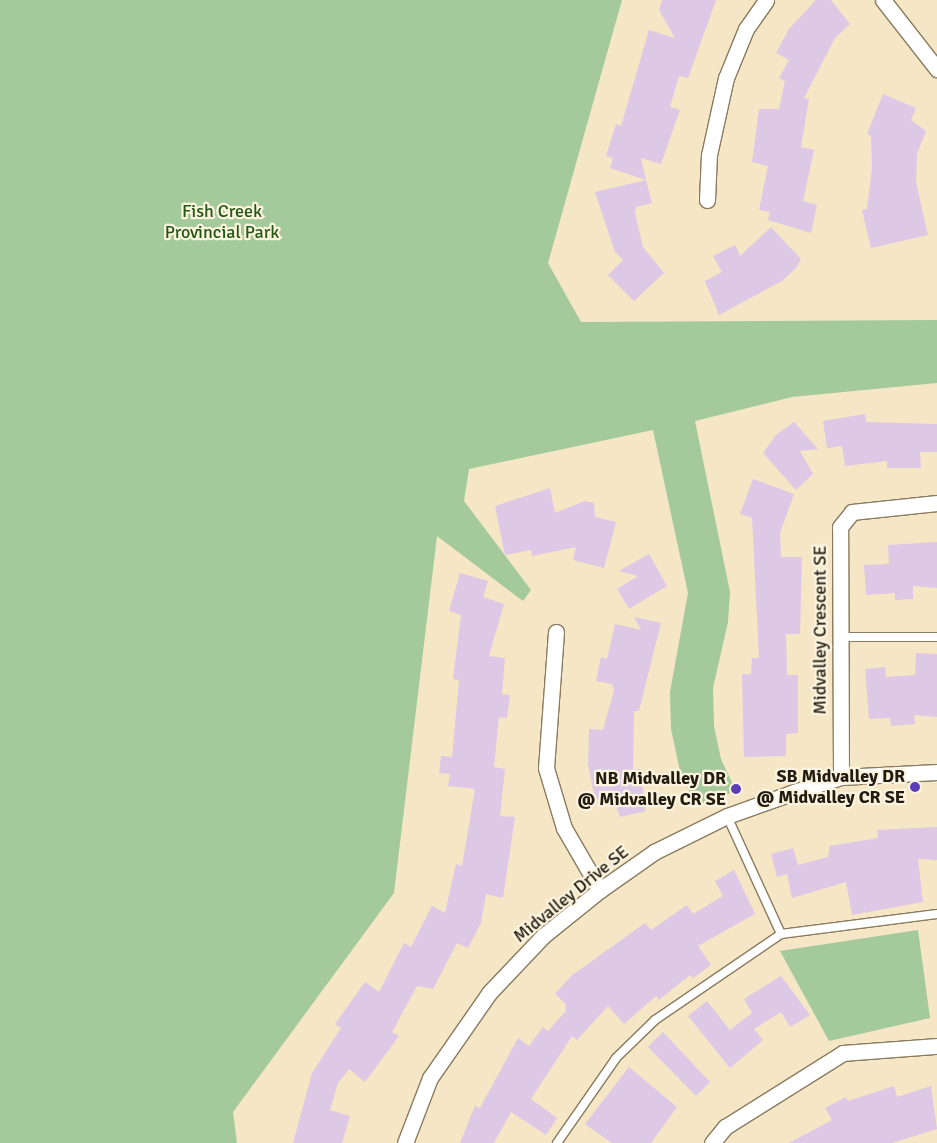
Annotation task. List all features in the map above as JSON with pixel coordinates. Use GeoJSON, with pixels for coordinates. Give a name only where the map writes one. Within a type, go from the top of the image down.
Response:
{"type":"FeatureCollection","features":[{"type":"Feature","properties":{"kind":"street"},"geometry":{"type":"LineString","coordinates":[[707,200],[709,155],[726,78],[746,29],[766,0]]}},
{"type":"Feature","properties":{"kind":"street"},"geometry":{"type":"LineString","coordinates":[[883,0],[937,69]]}},
{"type":"Feature","properties":{"kind":"street","name":"Midvalley Crescent SE"},"geometry":{"type":"LineString","coordinates":[[841,777],[837,540],[847,517],[863,510],[937,503]]}},
{"type":"Feature","properties":{"kind":"street"},"geometry":{"type":"LineString","coordinates":[[556,632],[546,768],[564,828],[600,890]]}},
{"type":"Feature","properties":{"kind":"street","name":"Midvalley Drive SE"},"geometry":{"type":"LineString","coordinates":[[405,1143],[430,1078],[489,993],[543,936],[600,890],[654,852],[727,816],[841,777],[937,772]]}},
{"type":"Feature","properties":{"kind":"street"},"geometry":{"type":"LineString","coordinates":[[712,1143],[725,1127],[843,1053],[937,1046]]}},
{"type":"Feature","properties":{"kind":"lane"},"geometry":{"type":"LineString","coordinates":[[838,637],[937,637]]}},
{"type":"Feature","properties":{"kind":"lane"},"geometry":{"type":"LineString","coordinates":[[727,816],[781,934]]}},
{"type":"Feature","properties":{"kind":"lane"},"geometry":{"type":"LineString","coordinates":[[557,1143],[616,1058],[656,1020],[781,934],[937,914]]}},
{"type":"Feature","properties":{"kind":"green space","name":"Fish Creek Provincial Park"},"geometry":{"type":"Polygon","coordinates":[[[0,0],[622,0],[548,263],[581,322],[937,320],[937,383],[792,397],[695,421],[730,592],[728,622],[713,688],[714,726],[721,759],[736,791],[696,806],[680,771],[671,729],[670,692],[688,593],[653,430],[469,469],[464,501],[531,590],[523,601],[437,536],[394,893],[233,1112],[237,1143],[0,1143],[0,0]]]}},
{"type":"Feature","properties":{"kind":"green space"},"geometry":{"type":"Polygon","coordinates":[[[918,930],[930,1018],[829,1041],[780,951],[918,930]]]}},
{"type":"Feature","properties":{"kind":"building"},"geometry":{"type":"Polygon","coordinates":[[[662,0],[716,0],[688,78],[679,76],[670,107],[680,110],[661,164],[641,158],[646,180],[610,168],[613,158],[606,156],[616,124],[621,126],[649,30],[675,38],[659,10],[662,0]]]}},
{"type":"Feature","properties":{"kind":"building"},"geometry":{"type":"Polygon","coordinates":[[[816,0],[831,0],[850,24],[835,38],[804,98],[809,99],[801,147],[814,150],[803,201],[817,205],[811,233],[768,220],[770,212],[759,210],[768,166],[752,162],[759,109],[779,109],[785,81],[779,78],[789,60],[776,53],[789,29],[816,0]]]}},
{"type":"Feature","properties":{"kind":"building"},"geometry":{"type":"Polygon","coordinates":[[[883,94],[916,108],[911,120],[926,131],[917,154],[916,182],[928,235],[871,248],[862,210],[867,209],[872,168],[871,136],[867,134],[883,94]]]}},
{"type":"Feature","properties":{"kind":"building"},"geometry":{"type":"Polygon","coordinates":[[[646,180],[652,203],[636,207],[635,213],[643,247],[664,273],[634,301],[608,275],[623,260],[615,252],[595,192],[646,180]]]}},
{"type":"Feature","properties":{"kind":"building"},"geometry":{"type":"Polygon","coordinates":[[[771,227],[801,259],[796,268],[782,281],[719,315],[705,281],[722,272],[713,256],[735,245],[740,256],[771,227]]]}},
{"type":"Feature","properties":{"kind":"building"},"geometry":{"type":"Polygon","coordinates":[[[865,414],[866,422],[937,424],[937,452],[920,452],[921,468],[887,468],[887,461],[845,466],[842,446],[827,448],[823,421],[865,414]]]}},
{"type":"Feature","properties":{"kind":"building"},"geometry":{"type":"Polygon","coordinates":[[[794,422],[818,449],[800,451],[813,474],[796,490],[763,453],[776,435],[794,422]]]}},
{"type":"Feature","properties":{"kind":"building"},"geometry":{"type":"Polygon","coordinates":[[[753,479],[794,494],[780,533],[781,557],[802,557],[800,634],[786,634],[787,675],[798,675],[798,733],[786,734],[786,756],[744,757],[742,674],[751,674],[752,658],[759,658],[752,518],[740,514],[753,479]]]}},
{"type":"Feature","properties":{"kind":"building"},"geometry":{"type":"Polygon","coordinates":[[[550,488],[555,513],[585,501],[594,503],[595,517],[616,522],[604,568],[573,560],[576,547],[532,556],[531,550],[505,555],[495,506],[550,488]]]}},
{"type":"Feature","properties":{"kind":"building"},"geometry":{"type":"Polygon","coordinates":[[[937,542],[937,588],[913,586],[913,599],[895,600],[895,593],[866,595],[864,565],[889,564],[888,545],[937,542]]]}},
{"type":"Feature","properties":{"kind":"building"},"geometry":{"type":"Polygon","coordinates":[[[649,554],[667,586],[629,609],[617,589],[638,576],[619,571],[649,554]]]}},
{"type":"Feature","properties":{"kind":"building"},"geometry":{"type":"Polygon","coordinates":[[[460,573],[488,581],[483,597],[504,604],[489,656],[505,658],[502,694],[510,695],[507,718],[499,717],[494,767],[505,769],[500,816],[515,817],[503,898],[486,894],[481,923],[468,948],[457,943],[433,989],[417,986],[392,1032],[399,1036],[365,1082],[349,1069],[338,1083],[330,1110],[350,1116],[342,1143],[293,1143],[312,1073],[341,1028],[335,1024],[365,982],[379,992],[404,943],[411,947],[432,906],[445,913],[456,864],[462,866],[475,789],[448,786],[450,774],[439,773],[441,756],[452,757],[459,680],[453,679],[461,615],[449,611],[460,573]]]}},
{"type":"Feature","properties":{"kind":"building"},"geometry":{"type":"Polygon","coordinates":[[[634,617],[661,623],[639,711],[634,711],[633,770],[640,769],[646,811],[620,817],[613,797],[595,800],[588,764],[589,729],[603,730],[614,690],[612,684],[596,681],[601,657],[607,659],[615,624],[641,630],[634,617]]]}},
{"type":"Feature","properties":{"kind":"building"},"geometry":{"type":"Polygon","coordinates":[[[916,653],[937,654],[937,717],[914,715],[915,724],[891,726],[890,718],[869,719],[865,669],[885,667],[886,677],[915,675],[916,653]]]}},
{"type":"Feature","properties":{"kind":"building"},"geometry":{"type":"Polygon","coordinates":[[[937,827],[937,860],[918,859],[923,902],[852,915],[846,882],[792,898],[787,874],[777,877],[771,854],[793,848],[798,865],[828,857],[830,846],[878,838],[877,830],[937,827]]]}},
{"type":"Feature","properties":{"kind":"building"},"geometry":{"type":"Polygon","coordinates":[[[734,870],[755,914],[698,946],[711,965],[693,978],[690,975],[659,1000],[656,996],[624,1024],[608,1006],[577,1040],[572,1036],[531,1099],[557,1118],[546,1135],[511,1112],[494,1143],[460,1143],[475,1106],[480,1108],[518,1038],[529,1046],[543,1027],[548,1031],[566,1011],[566,1004],[555,994],[571,976],[645,923],[651,930],[687,905],[693,914],[723,896],[715,881],[734,870]]]}},
{"type":"Feature","properties":{"kind":"building"},"geometry":{"type":"Polygon","coordinates":[[[781,976],[810,1015],[790,1027],[781,1012],[754,1029],[763,1040],[730,1068],[688,1016],[707,1001],[730,1030],[752,1013],[744,999],[781,976]]]}},
{"type":"Feature","properties":{"kind":"building"},"geometry":{"type":"Polygon","coordinates":[[[663,1032],[710,1082],[696,1096],[648,1047],[663,1032]]]}},
{"type":"Feature","properties":{"kind":"building"},"geometry":{"type":"Polygon","coordinates":[[[629,1067],[677,1107],[651,1143],[612,1143],[585,1124],[629,1067]]]}},
{"type":"Feature","properties":{"kind":"building"},"geometry":{"type":"Polygon","coordinates":[[[894,1086],[897,1097],[931,1086],[937,1129],[892,1143],[789,1143],[832,1120],[825,1108],[846,1097],[848,1101],[894,1086]]]}},
{"type":"Feature","properties":{"kind":"place","name":"SB Midvalley DR @ Midvalley CR SE"},"geometry":{"type":"Point","coordinates":[915,787]}},
{"type":"Feature","properties":{"kind":"place","name":"NB Midvalley DR @ Midvalley CR SE"},"geometry":{"type":"Point","coordinates":[736,789]}}]}
